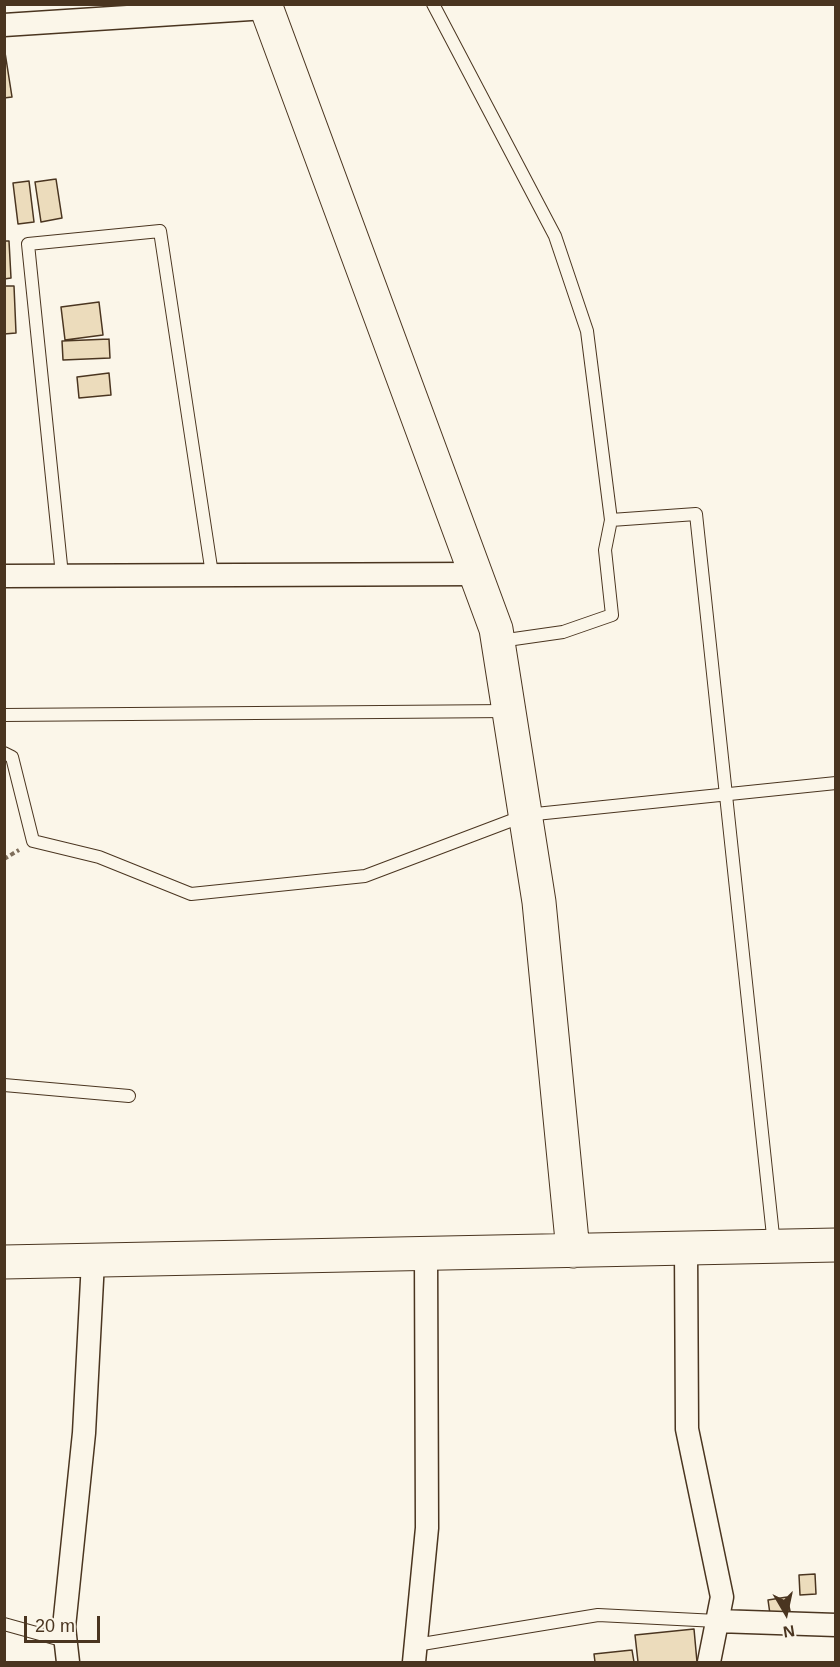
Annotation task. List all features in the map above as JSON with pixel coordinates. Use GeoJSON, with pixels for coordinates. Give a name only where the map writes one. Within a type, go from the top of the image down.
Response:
{"type":"FeatureCollection","features":[{"type":"Feature","properties":{"kind":"main road"},"geometry":{"type":"LineString","coordinates":[[266,6],[476,574],[498,641],[539,902],[573,1251]]}},
{"type":"Feature","properties":{"kind":"main road"},"geometry":{"type":"LineString","coordinates":[[4,1262],[836,1245]]}},
{"type":"Feature","properties":{"kind":"street"},"geometry":{"type":"LineString","coordinates":[[4,25],[266,6]]}},
{"type":"Feature","properties":{"kind":"street"},"geometry":{"type":"LineString","coordinates":[[4,576],[476,574]]}},
{"type":"Feature","properties":{"kind":"street"},"geometry":{"type":"LineString","coordinates":[[686,1248],[687,1429],[722,1597],[709,1662]]}},
{"type":"Feature","properties":{"kind":"street"},"geometry":{"type":"LineString","coordinates":[[415,1654],[427,1528],[426,1254]]}},
{"type":"Feature","properties":{"kind":"street"},"geometry":{"type":"LineString","coordinates":[[67,1652],[64,1627],[84,1433],[93,1261]]}},
{"type":"Feature","properties":{"kind":"street"},"geometry":{"type":"LineString","coordinates":[[717,1621],[836,1625]]}},
{"type":"Feature","properties":{"kind":"lane"},"geometry":{"type":"LineString","coordinates":[[433,4],[555,236],[587,331],[611,519],[605,550],[612,615],[563,633],[498,641]]}},
{"type":"Feature","properties":{"kind":"lane"},"geometry":{"type":"LineString","coordinates":[[62,575],[28,244],[160,231],[212,574]]}},
{"type":"Feature","properties":{"kind":"lane"},"geometry":{"type":"LineString","coordinates":[[611,519],[696,514],[774,1246]]}},
{"type":"Feature","properties":{"kind":"lane"},"geometry":{"type":"LineString","coordinates":[[4,714],[509,711]]}},
{"type":"Feature","properties":{"kind":"lane"},"geometry":{"type":"LineString","coordinates":[[4,753],[12,757],[33,841],[99,856],[191,894],[365,876],[526,815],[836,783]]}},
{"type":"Feature","properties":{"kind":"lane"},"geometry":{"type":"LineString","coordinates":[[4,1085],[129,1096]]}},
{"type":"Feature","properties":{"kind":"lane"},"geometry":{"type":"LineString","coordinates":[[415,1654],[597,1615],[717,1621]]}},
{"type":"Feature","properties":{"kind":"lane"},"geometry":{"type":"LineString","coordinates":[[4,1624],[67,1652]]}},
{"type":"Feature","properties":{"kind":"building"},"geometry":{"type":"Polygon","coordinates":[[[4,46],[12,97],[4,98],[4,46]]]}},
{"type":"Feature","properties":{"kind":"building"},"geometry":{"type":"Polygon","coordinates":[[[56,179],[62,218],[41,222],[35,182],[56,179]]]}},
{"type":"Feature","properties":{"kind":"building"},"geometry":{"type":"Polygon","coordinates":[[[29,181],[34,222],[18,224],[13,183],[29,181]]]}},
{"type":"Feature","properties":{"kind":"building"},"geometry":{"type":"Polygon","coordinates":[[[4,241],[9,241],[11,278],[4,279],[4,241]]]}},
{"type":"Feature","properties":{"kind":"building"},"geometry":{"type":"Polygon","coordinates":[[[4,286],[14,286],[16,333],[4,334],[4,286]]]}},
{"type":"Feature","properties":{"kind":"building"},"geometry":{"type":"Polygon","coordinates":[[[99,302],[103,335],[65,340],[61,307],[99,302]]]}},
{"type":"Feature","properties":{"kind":"building"},"geometry":{"type":"Polygon","coordinates":[[[109,339],[110,358],[63,360],[62,341],[109,339]]]}},
{"type":"Feature","properties":{"kind":"building"},"geometry":{"type":"Polygon","coordinates":[[[109,373],[111,395],[79,398],[77,377],[109,373]]]}},
{"type":"Feature","properties":{"kind":"building"},"geometry":{"type":"Polygon","coordinates":[[[815,1574],[816,1594],[800,1595],[799,1575],[815,1574]]]}},
{"type":"Feature","properties":{"kind":"building"},"geometry":{"type":"Polygon","coordinates":[[[787,1597],[790,1611],[770,1614],[768,1600],[787,1597]]]}},
{"type":"Feature","properties":{"kind":"building"},"geometry":{"type":"Polygon","coordinates":[[[694,1629],[697,1662],[638,1662],[635,1635],[694,1629]]]}},
{"type":"Feature","properties":{"kind":"building"},"geometry":{"type":"Polygon","coordinates":[[[632,1650],[634,1662],[595,1662],[594,1654],[632,1650]]]}}]}
